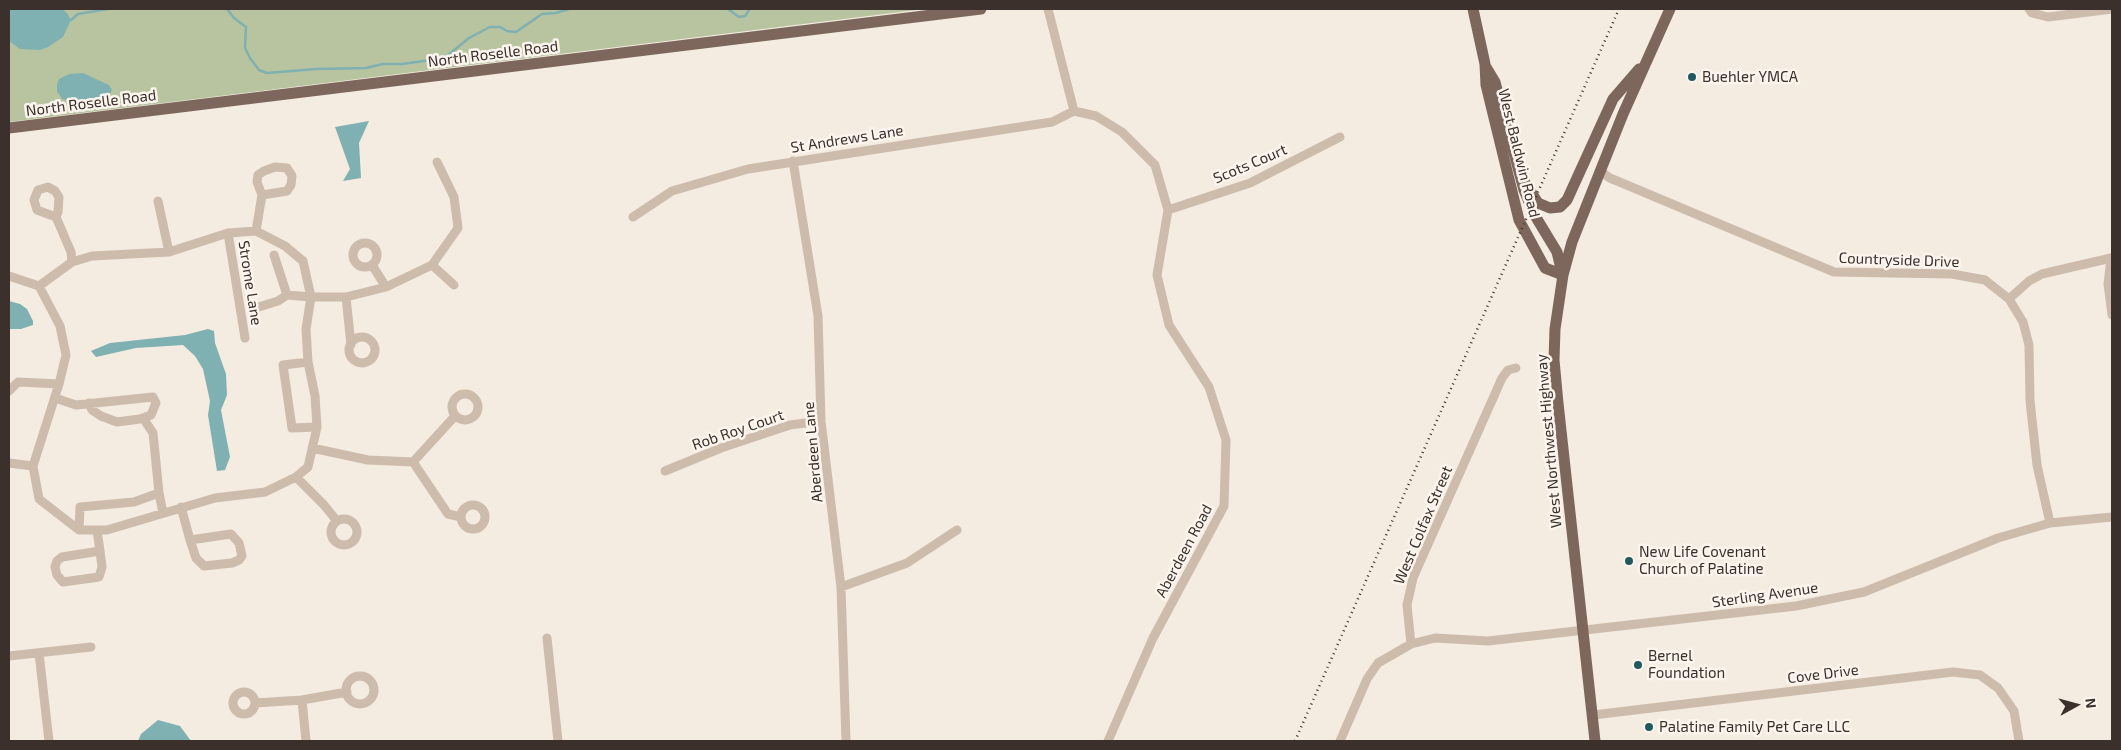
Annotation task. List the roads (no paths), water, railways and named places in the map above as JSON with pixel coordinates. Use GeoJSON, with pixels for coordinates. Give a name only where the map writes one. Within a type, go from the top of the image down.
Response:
{"type":"FeatureCollection","features":[{"type":"Feature","properties":{"kind":"main road","name":"North Roselle Road"},"geometry":{"type":"LineString","coordinates":[[9,128],[981,9]]}},
{"type":"Feature","properties":{"kind":"main road","name":"West Baldwin Road"},"geometry":{"type":"LineString","coordinates":[[1473,9],[1485,64],[1486,85],[1519,220],[1545,268],[1563,275]]}},
{"type":"Feature","properties":{"kind":"main road","name":"West Northwest Highway"},"geometry":{"type":"LineString","coordinates":[[1595,741],[1554,360],[1555,329],[1563,275],[1572,242],[1646,60],[1670,9]]}},
{"type":"Feature","properties":{"kind":"main road"},"geometry":{"type":"LineString","coordinates":[[1520,176],[1538,203],[1550,208],[1560,207],[1567,200],[1613,99],[1646,60]]}},
{"type":"Feature","properties":{"kind":"main road","name":"West Baldwin Road"},"geometry":{"type":"LineString","coordinates":[[1485,64],[1495,82],[1520,176],[1531,207],[1557,252],[1563,275]]}},
{"type":"Feature","properties":{"kind":"street"},"geometry":{"type":"LineString","coordinates":[[1048,9],[1074,111]]}},
{"type":"Feature","properties":{"kind":"street"},"geometry":{"type":"LineString","coordinates":[[2031,11],[2048,17],[2112,9]]}},
{"type":"Feature","properties":{"kind":"street","name":"St Andrews Lane"},"geometry":{"type":"LineString","coordinates":[[633,218],[672,192],[748,169],[1052,122],[1074,111]]}},
{"type":"Feature","properties":{"kind":"street","name":"Aberdeen Road"},"geometry":{"type":"LineString","coordinates":[[1074,111],[1096,116],[1122,132],[1155,165],[1168,210],[1157,275],[1169,325],[1209,387],[1226,440],[1224,506],[1153,638],[1108,741]]}},
{"type":"Feature","properties":{"kind":"street","name":"Scots Court"},"geometry":{"type":"LineString","coordinates":[[1168,210],[1250,183],[1340,137]]}},
{"type":"Feature","properties":{"kind":"street"},"geometry":{"type":"LineString","coordinates":[[252,309],[278,301],[287,295],[311,298],[346,297],[386,287],[432,264],[458,228],[454,196],[438,162]]}},
{"type":"Feature","properties":{"kind":"street","name":"Aberdeen Lane"},"geometry":{"type":"LineString","coordinates":[[793,162],[818,316],[821,421],[841,588],[846,741]]}},
{"type":"Feature","properties":{"kind":"street","name":"Countryside Drive"},"geometry":{"type":"LineString","coordinates":[[1600,172],[1610,178],[1834,272],[1952,274],[1985,280],[2009,299],[2023,322],[2029,345],[2030,401],[2037,465],[2050,524]]}},
{"type":"Feature","properties":{"kind":"street"},"geometry":{"type":"LineString","coordinates":[[256,231],[262,195]]}},
{"type":"Feature","properties":{"kind":"street"},"geometry":{"type":"LineString","coordinates":[[158,201],[169,252]]}},
{"type":"Feature","properties":{"kind":"street"},"geometry":{"type":"LineString","coordinates":[[56,217],[71,252],[72,262]]}},
{"type":"Feature","properties":{"kind":"street"},"geometry":{"type":"LineString","coordinates":[[9,276],[39,286],[60,326],[66,355],[34,466],[39,499],[79,530],[107,530],[215,498],[265,492],[296,477],[308,467],[317,427],[315,396],[308,362],[306,330],[311,298],[303,261],[284,246],[256,231],[228,233],[169,252],[102,255],[72,262],[39,286]]}},
{"type":"Feature","properties":{"kind":"street","name":"Strome Lane"},"geometry":{"type":"LineString","coordinates":[[228,233],[245,338]]}},
{"type":"Feature","properties":{"kind":"street"},"geometry":{"type":"LineString","coordinates":[[274,255],[287,295]]}},
{"type":"Feature","properties":{"kind":"street"},"geometry":{"type":"LineString","coordinates":[[2009,299],[2029,281],[2042,274],[2111,258],[2108,284],[2112,316]]}},
{"type":"Feature","properties":{"kind":"street"},"geometry":{"type":"LineString","coordinates":[[432,264],[454,284]]}},
{"type":"Feature","properties":{"kind":"street"},"geometry":{"type":"LineString","coordinates":[[372,265],[386,287]]}},
{"type":"Feature","properties":{"kind":"street"},"geometry":{"type":"LineString","coordinates":[[346,297],[351,345]]}},
{"type":"Feature","properties":{"kind":"street"},"geometry":{"type":"LineString","coordinates":[[308,362],[283,365],[292,428],[317,427]]}},
{"type":"Feature","properties":{"kind":"street","name":"West Colfax Street"},"geometry":{"type":"LineString","coordinates":[[1411,644],[1407,605],[1412,578],[1502,378],[1508,370],[1516,368]]}},
{"type":"Feature","properties":{"kind":"street"},"geometry":{"type":"LineString","coordinates":[[9,391],[18,382],[59,384]]}},
{"type":"Feature","properties":{"kind":"street"},"geometry":{"type":"LineString","coordinates":[[55,398],[76,404],[153,397],[156,403],[152,415],[117,422],[101,416],[92,410],[89,403]]}},
{"type":"Feature","properties":{"kind":"street"},"geometry":{"type":"LineString","coordinates":[[413,462],[454,416]]}},
{"type":"Feature","properties":{"kind":"street"},"geometry":{"type":"LineString","coordinates":[[143,418],[153,433],[163,513]]}},
{"type":"Feature","properties":{"kind":"street","name":"Rob Roy Court"},"geometry":{"type":"LineString","coordinates":[[665,471],[721,448],[790,425],[821,421]]}},
{"type":"Feature","properties":{"kind":"street"},"geometry":{"type":"LineString","coordinates":[[312,448],[368,460],[413,462]]}},
{"type":"Feature","properties":{"kind":"street"},"geometry":{"type":"LineString","coordinates":[[413,462],[448,514],[461,517]]}},
{"type":"Feature","properties":{"kind":"street"},"geometry":{"type":"LineString","coordinates":[[9,463],[34,466]]}},
{"type":"Feature","properties":{"kind":"street"},"geometry":{"type":"LineString","coordinates":[[296,477],[337,521]]}},
{"type":"Feature","properties":{"kind":"street"},"geometry":{"type":"LineString","coordinates":[[79,530],[80,507],[134,502],[159,493]]}},
{"type":"Feature","properties":{"kind":"street"},"geometry":{"type":"LineString","coordinates":[[180,507],[190,540],[196,558],[204,566],[232,563],[239,560],[242,556],[240,543],[232,534],[190,540]]}},
{"type":"Feature","properties":{"kind":"street","name":"Sterling Avenue"},"geometry":{"type":"LineString","coordinates":[[1411,644],[1434,638],[1488,641],[1796,606],[1864,592],[1998,538],[2050,524],[2112,517]]}},
{"type":"Feature","properties":{"kind":"street"},"geometry":{"type":"LineString","coordinates":[[97,530],[100,550],[102,567],[99,577],[62,582],[57,575],[57,561],[62,557],[100,550]]}},
{"type":"Feature","properties":{"kind":"street"},"geometry":{"type":"LineString","coordinates":[[841,588],[907,563],[957,530]]}},
{"type":"Feature","properties":{"kind":"street"},"geometry":{"type":"LineString","coordinates":[[546,638],[558,741]]}},
{"type":"Feature","properties":{"kind":"street"},"geometry":{"type":"LineString","coordinates":[[1340,741],[1367,679],[1378,663],[1411,644]]}},
{"type":"Feature","properties":{"kind":"street"},"geometry":{"type":"LineString","coordinates":[[9,656],[91,647]]}},
{"type":"Feature","properties":{"kind":"street"},"geometry":{"type":"LineString","coordinates":[[39,653],[49,741]]}},
{"type":"Feature","properties":{"kind":"street","name":"Cove Drive"},"geometry":{"type":"LineString","coordinates":[[1593,715],[1953,672],[1980,676],[1998,688],[2014,711],[2019,740]]}},
{"type":"Feature","properties":{"kind":"street"},"geometry":{"type":"LineString","coordinates":[[255,703],[302,700],[347,692]]}},
{"type":"Feature","properties":{"kind":"street"},"geometry":{"type":"LineString","coordinates":[[302,700],[306,741]]}},
{"type":"Feature","properties":{"kind":"water"},"geometry":{"type":"Polygon","coordinates":[[[9,9],[62,9],[71,20],[63,37],[48,47],[40,50],[20,49],[9,41],[9,9]]]}},
{"type":"Feature","properties":{"kind":"water"},"geometry":{"type":"Polygon","coordinates":[[[83,73],[109,85],[112,90],[107,98],[74,102],[62,99],[57,91],[59,79],[69,74],[83,73]]]}},
{"type":"Feature","properties":{"kind":"water"},"geometry":{"type":"Polygon","coordinates":[[[369,121],[359,143],[361,178],[343,181],[350,169],[335,127],[369,121]]]}},
{"type":"Feature","properties":{"kind":"water"},"geometry":{"type":"Polygon","coordinates":[[[9,301],[20,304],[27,309],[33,325],[21,329],[9,329],[9,301]]]}},
{"type":"Feature","properties":{"kind":"water"},"geometry":{"type":"Polygon","coordinates":[[[208,329],[214,331],[215,343],[226,374],[227,395],[221,410],[230,457],[225,470],[217,471],[208,415],[210,401],[203,369],[195,356],[183,345],[136,348],[96,357],[91,351],[110,343],[185,335],[208,329]]]}},
{"type":"Feature","properties":{"kind":"water"},"geometry":{"type":"Polygon","coordinates":[[[158,720],[180,726],[191,741],[138,741],[141,734],[158,720]]]}},
{"type":"Feature","properties":{"kind":"waterway"},"geometry":{"type":"LineString","coordinates":[[71,20],[78,14],[108,9]]}},
{"type":"Feature","properties":{"kind":"waterway"},"geometry":{"type":"LineString","coordinates":[[227,9],[234,18],[246,27],[245,48],[259,70],[267,73],[316,69],[366,68],[383,64],[402,64],[438,59],[447,56],[469,38],[490,27],[500,27],[507,31],[516,32],[542,14],[556,13],[569,9]]}},
{"type":"Feature","properties":{"kind":"waterway"},"geometry":{"type":"LineString","coordinates":[[728,9],[739,17],[745,16],[750,9]]}},
{"type":"Feature","properties":{"kind":"railway"},"geometry":{"type":"LineString","coordinates":[[1295,741],[1619,9]]}},
{"type":"Feature","properties":{"kind":"place","name":"Buehler YMCA"},"geometry":{"type":"Point","coordinates":[1692,77]}},
{"type":"Feature","properties":{"kind":"place","name":"New Life Covenant Church of Palatine"},"geometry":{"type":"Point","coordinates":[1629,561]}},
{"type":"Feature","properties":{"kind":"place","name":"Bernel Foundation"},"geometry":{"type":"Point","coordinates":[1638,665]}},
{"type":"Feature","properties":{"kind":"place","name":"Palatine Family Pet Care LLC"},"geometry":{"type":"Point","coordinates":[1649,727]}}]}
